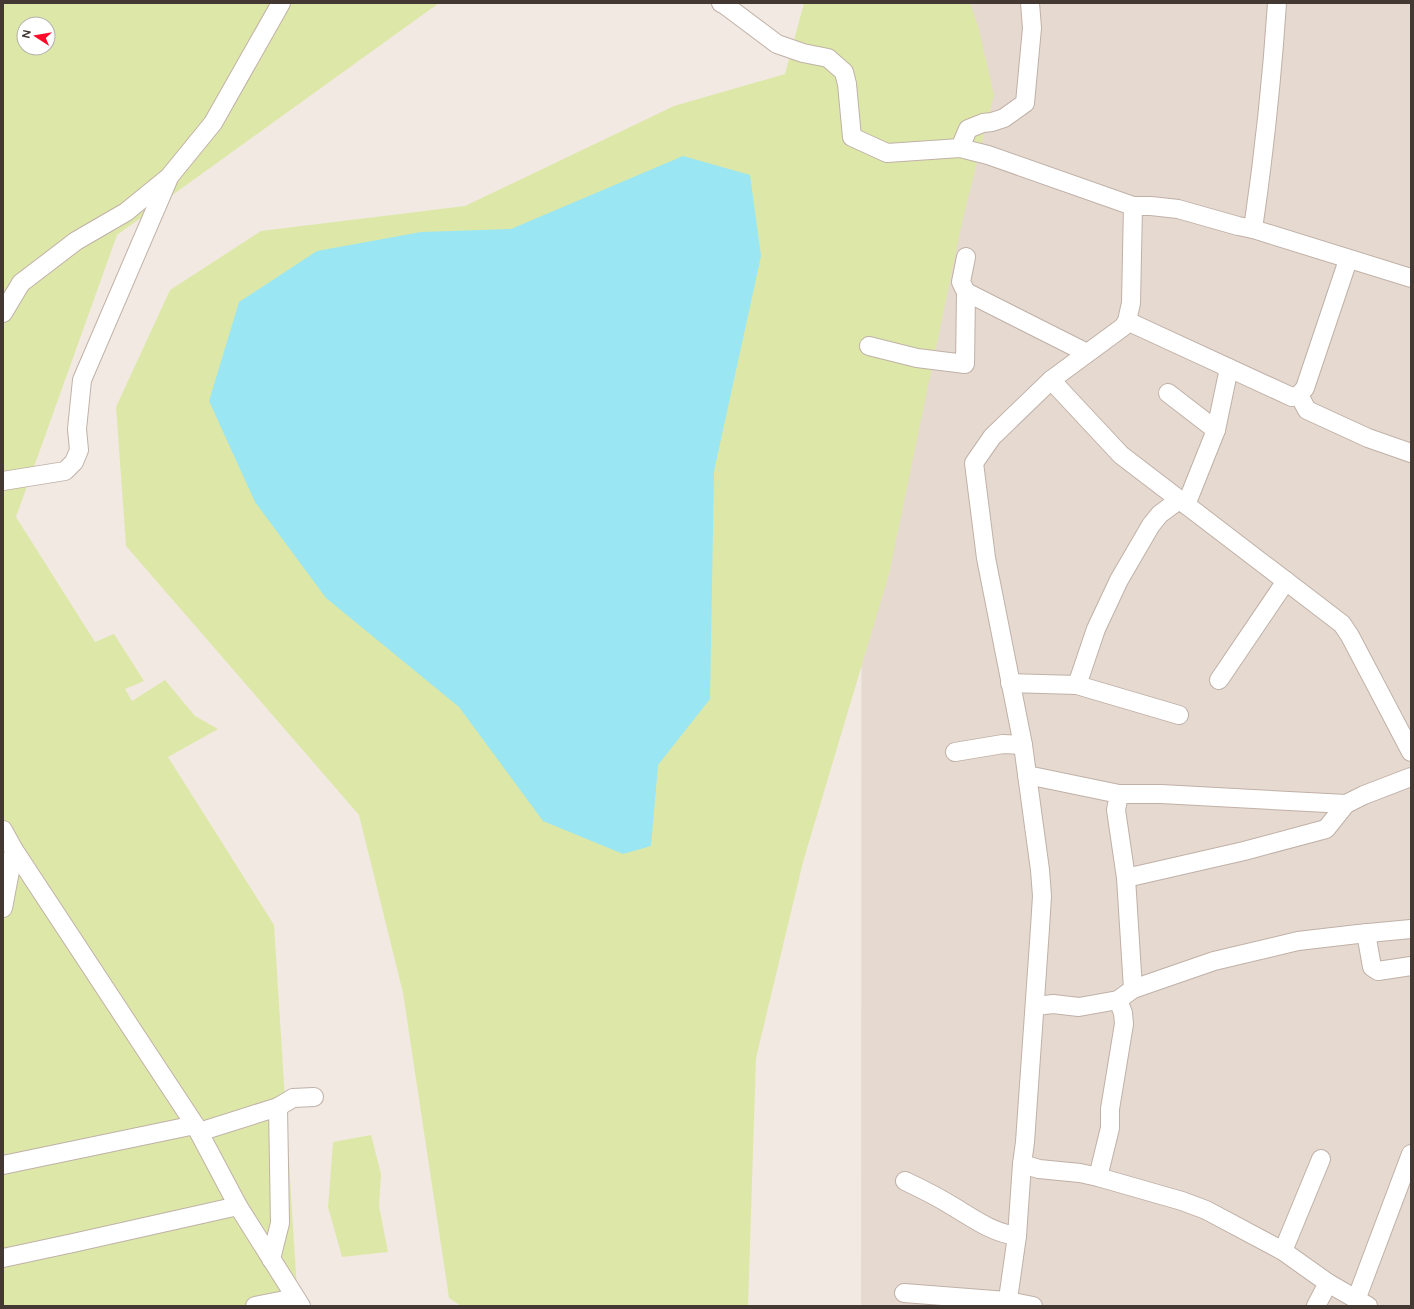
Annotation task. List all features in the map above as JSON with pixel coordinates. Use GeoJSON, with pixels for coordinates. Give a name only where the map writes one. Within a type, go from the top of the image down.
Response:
{"type":"FeatureCollection","features":[{"type":"Feature","properties":{"kind":"street"},"geometry":{"type":"LineString","coordinates":[[3,312],[21,283],[76,241],[126,212],[169,177],[213,123],[282,3]]}},
{"type":"Feature","properties":{"kind":"street"},"geometry":{"type":"LineString","coordinates":[[721,3],[777,44],[803,53],[828,58],[844,72],[847,84],[852,138],[887,152],[960,148],[988,154],[1133,206],[1178,209],[1253,229],[1348,260],[1411,278]]}},
{"type":"Feature","properties":{"kind":"street"},"geometry":{"type":"LineString","coordinates":[[960,148],[968,129],[983,123],[1004,118],[1025,103],[1032,28],[1030,3]]}},
{"type":"Feature","properties":{"kind":"street"},"geometry":{"type":"LineString","coordinates":[[1253,229],[1261,173],[1278,3]]}},
{"type":"Feature","properties":{"kind":"street"},"geometry":{"type":"LineString","coordinates":[[3,481],[65,471],[74,462],[78,450],[77,429],[82,380],[169,177]]}},
{"type":"Feature","properties":{"kind":"street"},"geometry":{"type":"LineString","coordinates":[[1007,1303],[1017,1236],[1036,1006],[1042,896],[1037,837],[1023,745],[986,558],[974,463],[992,437],[1051,380],[1123,327],[1127,321],[1131,303],[1133,206]]}},
{"type":"Feature","properties":{"kind":"street"},"geometry":{"type":"LineString","coordinates":[[869,346],[917,358],[965,364],[966,292],[961,282],[966,257]]}},
{"type":"Feature","properties":{"kind":"street"},"geometry":{"type":"LineString","coordinates":[[1127,321],[1292,397],[1299,395],[1305,388],[1348,260]]}},
{"type":"Feature","properties":{"kind":"street"},"geometry":{"type":"LineString","coordinates":[[966,292],[1087,353]]}},
{"type":"Feature","properties":{"kind":"street"},"geometry":{"type":"LineString","coordinates":[[1077,685],[1096,629],[1119,580],[1151,525],[1160,514],[1182,502],[1216,430],[1229,368]]}},
{"type":"Feature","properties":{"kind":"street"},"geometry":{"type":"LineString","coordinates":[[1051,380],[1121,456],[1342,624],[1350,636],[1411,752]]}},
{"type":"Feature","properties":{"kind":"street"},"geometry":{"type":"LineString","coordinates":[[1168,393],[1216,430]]}},
{"type":"Feature","properties":{"kind":"street"},"geometry":{"type":"LineString","coordinates":[[1299,395],[1307,410],[1368,438],[1411,453]]}},
{"type":"Feature","properties":{"kind":"street"},"geometry":{"type":"LineString","coordinates":[[1219,680],[1286,581]]}},
{"type":"Feature","properties":{"kind":"street"},"geometry":{"type":"LineString","coordinates":[[1010,683],[1077,685],[1179,715]]}},
{"type":"Feature","properties":{"kind":"street"},"geometry":{"type":"LineString","coordinates":[[955,752],[1003,744],[1023,745]]}},
{"type":"Feature","properties":{"kind":"street"},"geometry":{"type":"LineString","coordinates":[[1027,775],[1119,794],[1162,794],[1346,804]]}},
{"type":"Feature","properties":{"kind":"street"},"geometry":{"type":"LineString","coordinates":[[1126,878],[1207,860],[1326,829],[1346,804],[1364,795],[1411,777]]}},
{"type":"Feature","properties":{"kind":"street"},"geometry":{"type":"LineString","coordinates":[[1119,794],[1116,810],[1126,878],[1133,989]]}},
{"type":"Feature","properties":{"kind":"street"},"geometry":{"type":"LineString","coordinates":[[3,830],[14,850],[197,1128],[238,1206],[298,1302],[254,1306]]}},
{"type":"Feature","properties":{"kind":"street"},"geometry":{"type":"LineString","coordinates":[[3,908],[14,850]]}},
{"type":"Feature","properties":{"kind":"street"},"geometry":{"type":"LineString","coordinates":[[1036,1006],[1053,1004],[1078,1007],[1118,1000],[1133,989],[1214,961],[1298,941],[1411,929]]}},
{"type":"Feature","properties":{"kind":"street"},"geometry":{"type":"LineString","coordinates":[[1366,933],[1372,968],[1378,971],[1411,966]]}},
{"type":"Feature","properties":{"kind":"street"},"geometry":{"type":"LineString","coordinates":[[1098,1177],[1110,1128],[1110,1109],[1124,1024],[1123,1013],[1118,1000]]}},
{"type":"Feature","properties":{"kind":"street"},"geometry":{"type":"LineString","coordinates":[[3,1165],[197,1128],[278,1107],[292,1098],[314,1097]]}},
{"type":"Feature","properties":{"kind":"street"},"geometry":{"type":"LineString","coordinates":[[271,1259],[280,1223],[278,1107]]}},
{"type":"Feature","properties":{"kind":"street"},"geometry":{"type":"LineString","coordinates":[[1022,1164],[1098,1177],[1182,1201],[1206,1210],[1283,1251],[1328,1283],[1362,1303],[1411,1154]]}},
{"type":"Feature","properties":{"kind":"street"},"geometry":{"type":"LineString","coordinates":[[1283,1251],[1321,1159]]}},
{"type":"Feature","properties":{"kind":"street"},"geometry":{"type":"LineString","coordinates":[[905,1181],[929,1192],[992,1229],[1005,1234],[1017,1236]]}},
{"type":"Feature","properties":{"kind":"street"},"geometry":{"type":"LineString","coordinates":[[3,1258],[238,1206]]}},
{"type":"Feature","properties":{"kind":"street"},"geometry":{"type":"LineString","coordinates":[[1316,1306],[1328,1283]]}},
{"type":"Feature","properties":{"kind":"street"},"geometry":{"type":"LineString","coordinates":[[904,1293],[1032,1306]]}},
{"type":"Feature","properties":{"kind":"shaded area"},"geometry":{"type":"Polygon","coordinates":[[[862,3],[1411,3],[1411,1306],[861,1306],[862,3]]]}},
{"type":"Feature","properties":{"kind":"green space"},"geometry":{"type":"Polygon","coordinates":[[[3,3],[439,3],[117,235],[16,517],[95,642],[114,634],[144,681],[125,689],[132,701],[165,680],[195,716],[218,729],[168,757],[274,925],[298,1306],[3,1306],[3,3]]]}},
{"type":"Feature","properties":{"kind":"green space"},"geometry":{"type":"Polygon","coordinates":[[[804,3],[970,3],[978,26],[994,95],[963,218],[889,574],[803,862],[756,1058],[748,1306],[461,1306],[449,1298],[403,993],[359,815],[126,546],[116,407],[170,290],[261,231],[465,206],[674,106],[785,74],[804,3]]]}},
{"type":"Feature","properties":{"kind":"green space"},"geometry":{"type":"Polygon","coordinates":[[[371,1135],[381,1174],[379,1206],[388,1252],[342,1257],[328,1207],[333,1142],[371,1135]]]}},
{"type":"Feature","properties":{"kind":"water"},"geometry":{"type":"Polygon","coordinates":[[[683,156],[750,175],[761,256],[714,471],[710,699],[658,765],[651,846],[623,854],[543,821],[459,707],[326,598],[255,502],[209,401],[239,302],[317,251],[421,232],[511,229],[683,156]]]}}]}
